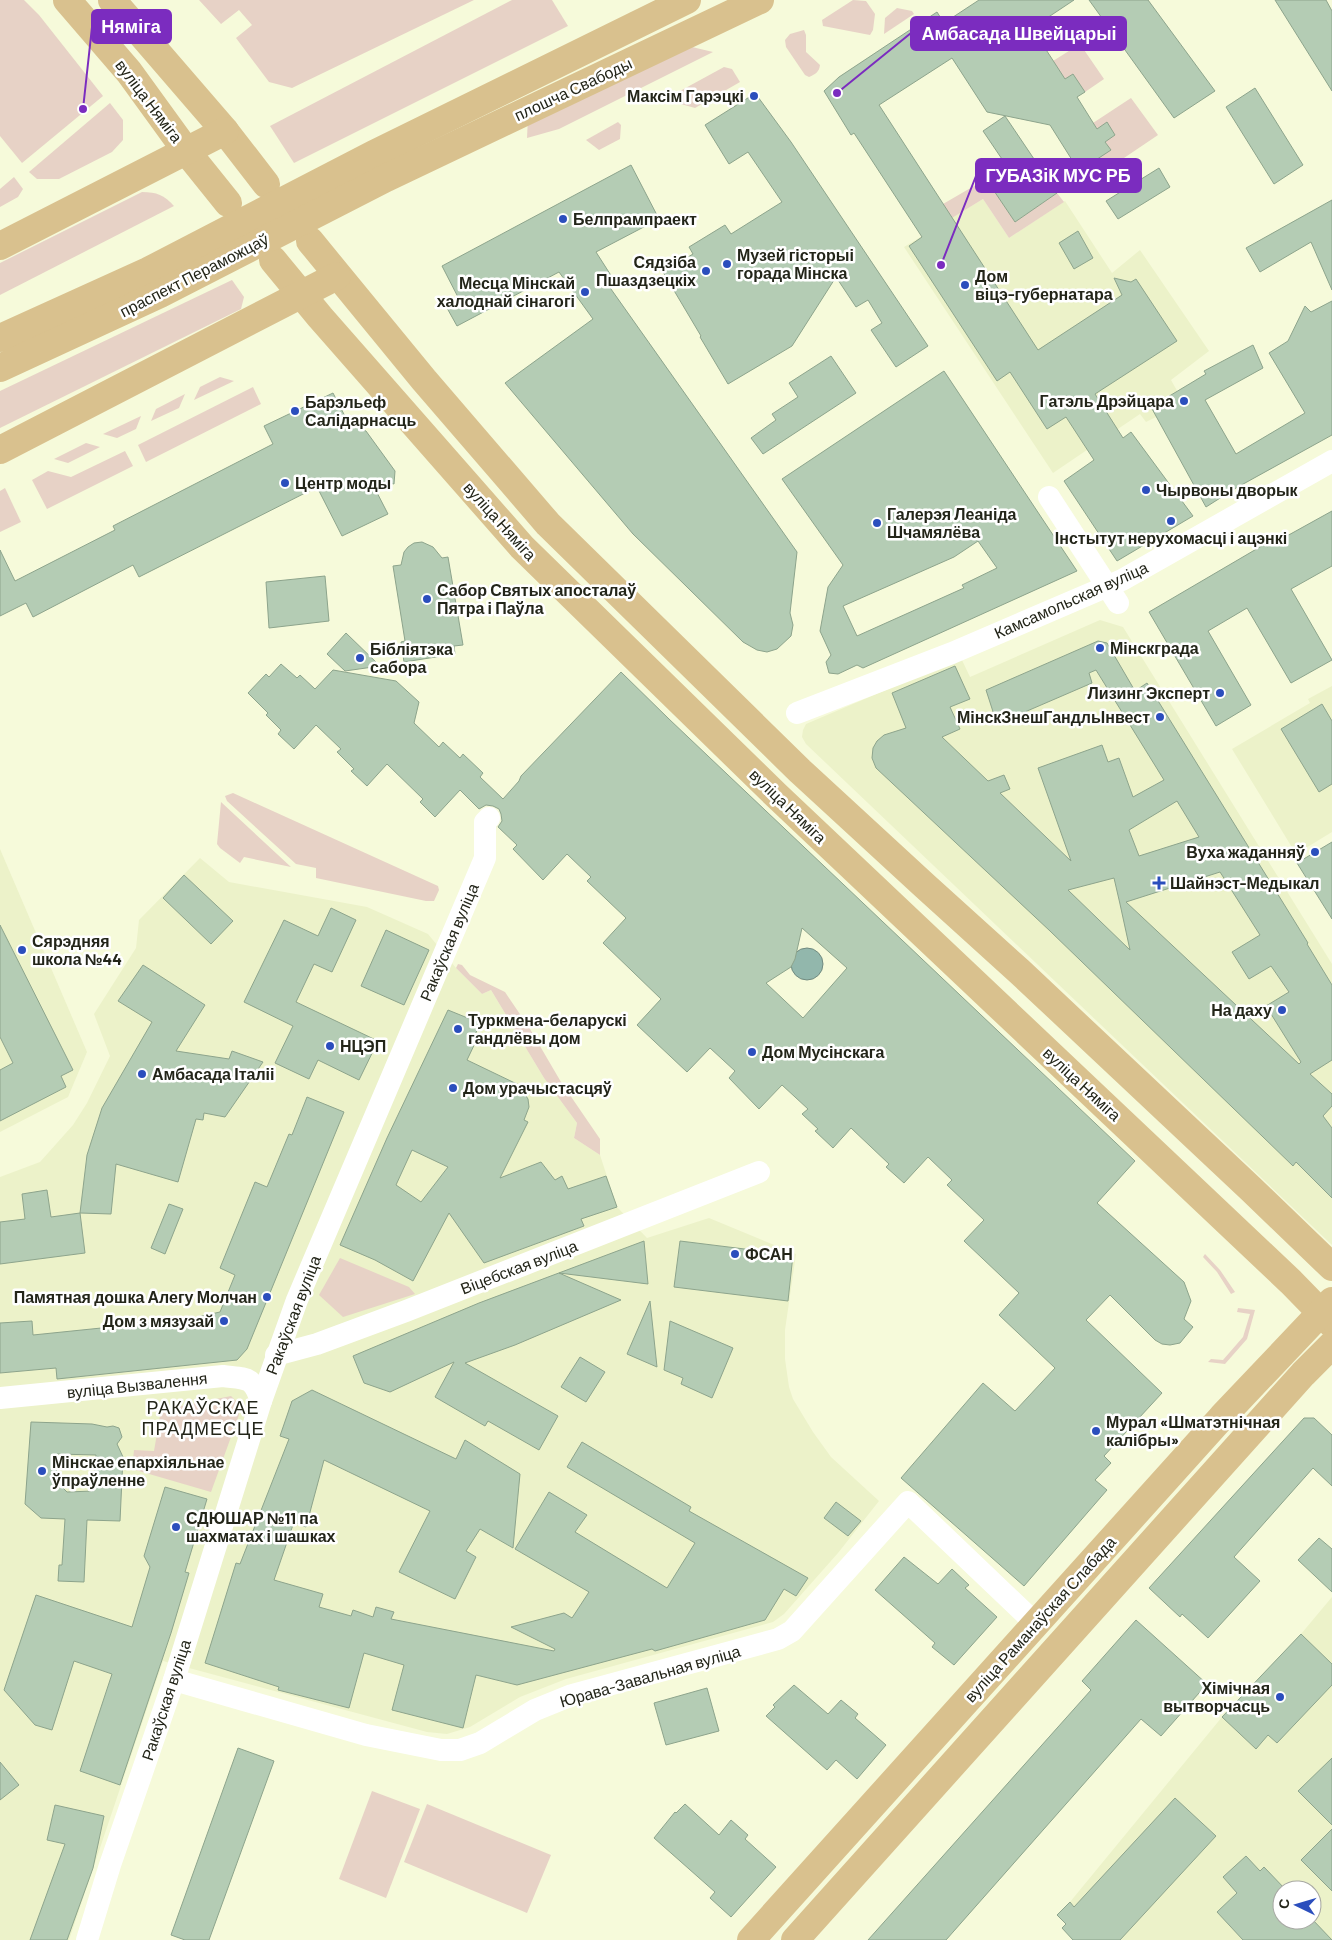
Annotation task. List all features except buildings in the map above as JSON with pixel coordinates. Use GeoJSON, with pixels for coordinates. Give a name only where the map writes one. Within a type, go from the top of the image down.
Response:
{"type":"FeatureCollection","features":[{"type":"Feature","properties":{"kind":"main road","name":"вуліца Няміга"},"geometry":{"type":"LineString","coordinates":[[67,0],[129,72],[187,152],[228,203]]}},
{"type":"Feature","properties":{"kind":"main road"},"geometry":{"type":"LineString","coordinates":[[112,0],[225,131],[266,184]]}},
{"type":"Feature","properties":{"kind":"main road","name":"плошча Свабоды"},"geometry":{"type":"LineString","coordinates":[[380,166],[687,0]]}},
{"type":"Feature","properties":{"kind":"main road","name":"плошча Свабоды"},"geometry":{"type":"LineString","coordinates":[[380,166],[760,0]]}},
{"type":"Feature","properties":{"kind":"main road"},"geometry":{"type":"LineString","coordinates":[[0,246],[225,131]]}},
{"type":"Feature","properties":{"kind":"main road","name":"праспект Пераможцаў"},"geometry":{"type":"LineString","coordinates":[[0,368],[154,282],[380,166]]}},
{"type":"Feature","properties":{"kind":"main road","name":"вуліца Няміга"},"geometry":{"type":"LineString","coordinates":[[310,241],[548,524],[800,771],[917,880],[1019,971],[1252,1189],[1332,1267]]}},
{"type":"Feature","properties":{"kind":"main road","name":"вуліца Няміга"},"geometry":{"type":"LineString","coordinates":[[273,260],[300,295],[522,547],[776,795],[1291,1282],[1328,1312]]}},
{"type":"Feature","properties":{"kind":"main road"},"geometry":{"type":"LineString","coordinates":[[0,450],[338,276]]}},
{"type":"Feature","properties":{"kind":"main road","name":"праспект Пераможцаў"},"geometry":{"type":"LineString","coordinates":[[0,338],[154,282]]}},
{"type":"Feature","properties":{"kind":"main road","name":"вуліца Раманаўская Слабада"},"geometry":{"type":"LineString","coordinates":[[751,1940],[1222,1417],[1328,1312]]}},
{"type":"Feature","properties":{"kind":"main road","name":"вуліца Раманаўская Слабада"},"geometry":{"type":"LineString","coordinates":[[796,1940],[1303,1374],[1332,1345]]}},
{"type":"Feature","properties":{"kind":"street","name":"Камсамольская вуліца"},"geometry":{"type":"LineString","coordinates":[[797,713],[952,653],[1113,595],[1332,461]]}},
{"type":"Feature","properties":{"kind":"street"},"geometry":{"type":"LineString","coordinates":[[1049,497],[1113,595]]}},
{"type":"Feature","properties":{"kind":"street","name":"Ракаўская вуліца"},"geometry":{"type":"LineString","coordinates":[[87,1940],[110,1865],[174,1680],[276,1355],[297,1300],[485,858],[485,822],[488,818]]}},
{"type":"Feature","properties":{"kind":"street","name":"Віцебская вуліца"},"geometry":{"type":"LineString","coordinates":[[276,1355],[317,1344],[406,1311],[759,1172]]}},
{"type":"Feature","properties":{"kind":"street","name":"вуліца Вызвалення"},"geometry":{"type":"LineString","coordinates":[[0,1398],[222,1376],[250,1380],[256,1386],[261,1401]]}},
{"type":"Feature","properties":{"kind":"street","name":"Юрава-Завальная вуліца"},"geometry":{"type":"LineString","coordinates":[[174,1680],[366,1735],[441,1750],[460,1750],[480,1743],[536,1710],[572,1695],[778,1639],[792,1631],[890,1519],[908,1502],[1036,1624]]}},
{"type":"Feature","properties":{"kind":"shaded area"},"geometry":{"type":"Polygon","coordinates":[[[0,0],[24,0],[39,15],[103,96],[22,163],[0,136],[0,0]]]}},
{"type":"Feature","properties":{"kind":"shaded area"},"geometry":{"type":"Polygon","coordinates":[[[199,0],[474,0],[292,88],[269,82],[236,38],[252,25],[239,10],[221,24],[199,0]]]}},
{"type":"Feature","properties":{"kind":"shaded area"},"geometry":{"type":"Polygon","coordinates":[[[512,0],[552,0],[568,26],[294,163],[270,126],[512,0]]]}},
{"type":"Feature","properties":{"kind":"shaded area"},"geometry":{"type":"Polygon","coordinates":[[[853,0],[866,1],[875,14],[873,30],[870,35],[823,26],[822,20],[853,0]]]}},
{"type":"Feature","properties":{"kind":"shaded area"},"geometry":{"type":"Polygon","coordinates":[[[897,8],[912,11],[914,14],[884,34],[885,18],[897,8]]]}},
{"type":"Feature","properties":{"kind":"shaded area"},"geometry":{"type":"Polygon","coordinates":[[[804,30],[806,35],[806,52],[820,65],[817,73],[809,77],[805,75],[786,47],[785,40],[790,34],[804,30]]]}},
{"type":"Feature","properties":{"kind":"shaded area"},"geometry":{"type":"Polygon","coordinates":[[[1080,44],[1104,79],[1085,92],[1073,74],[1065,79],[1053,61],[1080,44]]]}},
{"type":"Feature","properties":{"kind":"shaded area"},"geometry":{"type":"Polygon","coordinates":[[[692,47],[713,52],[559,129],[527,138],[528,117],[692,47]]]}},
{"type":"Feature","properties":{"kind":"shaded area"},"geometry":{"type":"Polygon","coordinates":[[[724,67],[732,69],[740,82],[695,108],[670,101],[669,97],[724,67]]]}},
{"type":"Feature","properties":{"kind":"shaded area"},"geometry":{"type":"Polygon","coordinates":[[[1131,98],[1158,135],[1087,183],[1079,171],[1110,150],[1105,141],[1115,135],[1107,123],[1097,129],[1093,123],[1131,98]]]}},
{"type":"Feature","properties":{"kind":"shaded area"},"geometry":{"type":"Polygon","coordinates":[[[110,103],[123,120],[123,140],[112,152],[59,179],[37,179],[29,172],[110,103]]]}},
{"type":"Feature","properties":{"kind":"shaded area"},"geometry":{"type":"Polygon","coordinates":[[[618,122],[621,125],[620,139],[599,150],[586,140],[618,122]]]}},
{"type":"Feature","properties":{"kind":"shaded area"},"geometry":{"type":"Polygon","coordinates":[[[14,177],[23,189],[18,197],[0,207],[0,189],[14,177]]]}},
{"type":"Feature","properties":{"kind":"shaded area"},"geometry":{"type":"Polygon","coordinates":[[[986,179],[1015,222],[1057,193],[1064,202],[1009,238],[983,199],[952,218],[943,204],[986,179]]]}},
{"type":"Feature","properties":{"kind":"shaded area"},"geometry":{"type":"Polygon","coordinates":[[[142,192],[160,195],[174,206],[0,295],[0,263],[142,192]]]}},
{"type":"Feature","properties":{"kind":"shaded area"},"geometry":{"type":"Polygon","coordinates":[[[983,199],[1009,238],[1065,201],[1112,273],[1140,250],[1209,351],[1171,380],[1184,403],[1146,422],[1140,414],[1053,473],[904,247],[983,199]]]}},
{"type":"Feature","properties":{"kind":"shaded area"},"geometry":{"type":"Polygon","coordinates":[[[232,280],[244,297],[241,309],[0,428],[0,391],[232,280]]]}},
{"type":"Feature","properties":{"kind":"shaded area"},"geometry":{"type":"Polygon","coordinates":[[[220,377],[234,381],[194,400],[200,387],[220,377]]]}},
{"type":"Feature","properties":{"kind":"shaded area"},"geometry":{"type":"Polygon","coordinates":[[[253,387],[261,404],[146,462],[138,445],[253,387]]]}},
{"type":"Feature","properties":{"kind":"shaded area"},"geometry":{"type":"Polygon","coordinates":[[[185,394],[179,408],[151,421],[156,409],[185,394]]]}},
{"type":"Feature","properties":{"kind":"shaded area"},"geometry":{"type":"Polygon","coordinates":[[[141,416],[136,429],[117,438],[103,434],[141,416]]]}},
{"type":"Feature","properties":{"kind":"shaded area"},"geometry":{"type":"Polygon","coordinates":[[[86,443],[100,447],[68,463],[54,459],[86,443]]]}},
{"type":"Feature","properties":{"kind":"shaded area"},"geometry":{"type":"Polygon","coordinates":[[[125,451],[133,466],[47,509],[32,480],[48,471],[71,477],[125,451]]]}},
{"type":"Feature","properties":{"kind":"shaded area"},"geometry":{"type":"Polygon","coordinates":[[[5,488],[21,522],[0,532],[0,491],[5,488]]]}},
{"type":"Feature","properties":{"kind":"shaded area"},"geometry":{"type":"Polygon","coordinates":[[[1100,620],[1123,627],[1332,964],[1332,1245],[806,744],[802,737],[806,724],[961,658],[970,677],[1100,620]]]}},
{"type":"Feature","properties":{"kind":"shaded area"},"geometry":{"type":"Polygon","coordinates":[[[1332,686],[1332,832],[1296,854],[1232,749],[1310,703],[1308,699],[1332,686]]]}},
{"type":"Feature","properties":{"kind":"shaded area"},"geometry":{"type":"Polygon","coordinates":[[[233,793],[438,886],[439,890],[434,901],[426,901],[316,878],[316,868],[296,864],[227,801],[225,796],[233,793]]]}},
{"type":"Feature","properties":{"kind":"shaded area"},"geometry":{"type":"Polygon","coordinates":[[[221,802],[291,867],[244,857],[240,863],[220,848],[217,844],[221,802]]]}},
{"type":"Feature","properties":{"kind":"shaded area","name":"Сярэдняя школа №44"},"geometry":{"type":"Polygon","coordinates":[[[0,849],[87,1052],[68,1097],[0,1132],[0,849]]]}},
{"type":"Feature","properties":{"kind":"shaded area"},"geometry":{"type":"Polygon","coordinates":[[[200,858],[229,882],[367,907],[428,934],[456,968],[482,994],[491,990],[544,1078],[577,1123],[574,1138],[600,1155],[617,1207],[647,1238],[709,1218],[796,1254],[785,1330],[785,1359],[789,1387],[793,1399],[831,1457],[879,1501],[838,1553],[784,1614],[773,1622],[566,1679],[520,1697],[470,1727],[447,1734],[427,1732],[163,1661],[69,1940],[0,1940],[0,1177],[40,1162],[73,1125],[87,1103],[110,1056],[94,1014],[136,948],[139,920],[200,858]]]}},
{"type":"Feature","properties":{"kind":"shaded area"},"geometry":{"type":"Polygon","coordinates":[[[458,964],[462,965],[470,975],[505,992],[530,1029],[561,1082],[600,1139],[600,1155],[574,1138],[577,1123],[544,1078],[491,990],[482,994],[456,968],[458,964]]]}},
{"type":"Feature","properties":{"kind":"shaded area"},"geometry":{"type":"Polygon","coordinates":[[[1205,1254],[1220,1270],[1235,1292],[1231,1294],[1217,1272],[1203,1257],[1205,1254]]]}},
{"type":"Feature","properties":{"kind":"shaded area"},"geometry":{"type":"Polygon","coordinates":[[[340,1258],[409,1287],[415,1294],[343,1317],[319,1295],[340,1258]]]}},
{"type":"Feature","properties":{"kind":"shaded area"},"geometry":{"type":"Polygon","coordinates":[[[1238,1308],[1255,1310],[1247,1339],[1225,1364],[1208,1362],[1211,1359],[1223,1360],[1243,1337],[1250,1314],[1237,1312],[1238,1308]]]}},
{"type":"Feature","properties":{"kind":"shaded area"},"geometry":{"type":"Polygon","coordinates":[[[231,1396],[237,1402],[239,1415],[211,1492],[132,1469],[134,1450],[154,1451],[161,1410],[231,1396]]]}},
{"type":"Feature","properties":{"kind":"shaded area"},"geometry":{"type":"Polygon","coordinates":[[[1332,1597],[1332,1940],[1106,1940],[1070,1902],[1222,1717],[1301,1634],[1332,1597]]]}},
{"type":"Feature","properties":{"kind":"shaded area"},"geometry":{"type":"Polygon","coordinates":[[[372,1791],[420,1809],[386,1898],[339,1879],[372,1791]]]}},
{"type":"Feature","properties":{"kind":"shaded area"},"geometry":{"type":"Polygon","coordinates":[[[427,1804],[551,1855],[527,1913],[404,1862],[427,1804]]]}},
{"type":"Feature","properties":{"kind":"water"},"geometry":{"type":"Polygon","coordinates":[[[807,948],[813,949],[818,953],[822,958],[822,970],[818,975],[813,979],[807,980],[801,979],[796,975],[792,970],[791,964],[792,958],[796,953],[801,949],[807,948]]]}},
{"type":"Feature","properties":{"kind":"place","name":"Амбасада Швейцарыі"},"geometry":{"type":"Point","coordinates":[837,93]}},
{"type":"Feature","properties":{"kind":"place","name":"Максім Гарэцкі"},"geometry":{"type":"Point","coordinates":[754,96]}},
{"type":"Feature","properties":{"kind":"place","name":"Няміга"},"geometry":{"type":"Point","coordinates":[83,109]}},
{"type":"Feature","properties":{"kind":"place","name":"Белпрампраект"},"geometry":{"type":"Point","coordinates":[563,219]}},
{"type":"Feature","properties":{"kind":"place","name":"Музей гісторыі горада Мінска"},"geometry":{"type":"Point","coordinates":[727,264]}},
{"type":"Feature","properties":{"kind":"place","name":"ГУБАЗіК МУС РБ"},"geometry":{"type":"Point","coordinates":[941,265]}},
{"type":"Feature","properties":{"kind":"place","name":"Сядзіба Пшаздзецкіх"},"geometry":{"type":"Point","coordinates":[706,271]}},
{"type":"Feature","properties":{"kind":"place","name":"Дом віцэ-губернатара"},"geometry":{"type":"Point","coordinates":[965,285]}},
{"type":"Feature","properties":{"kind":"place","name":"Месца Мінскай халоднай сінагогі"},"geometry":{"type":"Point","coordinates":[585,292]}},
{"type":"Feature","properties":{"kind":"place","name":"Гатэль Дрэйцара"},"geometry":{"type":"Point","coordinates":[1184,401]}},
{"type":"Feature","properties":{"kind":"place","name":"Барэльеф Салідарнасць"},"geometry":{"type":"Point","coordinates":[295,411]}},
{"type":"Feature","properties":{"kind":"place","name":"Центр моды"},"geometry":{"type":"Point","coordinates":[285,483]}},
{"type":"Feature","properties":{"kind":"place","name":"Чырвоны дворык"},"geometry":{"type":"Point","coordinates":[1146,490]}},
{"type":"Feature","properties":{"kind":"place","name":"Інстытут нерухомасці і ацэнкі"},"geometry":{"type":"Point","coordinates":[1171,521]}},
{"type":"Feature","properties":{"kind":"place","name":"Галерэя Леаніда Шчамялёва"},"geometry":{"type":"Point","coordinates":[877,523]}},
{"type":"Feature","properties":{"kind":"place","name":"Сабор Святых апосталаў Пятра і Паўла"},"geometry":{"type":"Point","coordinates":[427,599]}},
{"type":"Feature","properties":{"kind":"place","name":"Мінскграда"},"geometry":{"type":"Point","coordinates":[1100,648]}},
{"type":"Feature","properties":{"kind":"place","name":"Бібліятэка сабора"},"geometry":{"type":"Point","coordinates":[360,658]}},
{"type":"Feature","properties":{"kind":"place","name":"Лизинг Эксперт"},"geometry":{"type":"Point","coordinates":[1220,693]}},
{"type":"Feature","properties":{"kind":"place","name":"МінскЗнешГандльІнвест"},"geometry":{"type":"Point","coordinates":[1160,717]}},
{"type":"Feature","properties":{"kind":"place","name":"Вуха жаданняў"},"geometry":{"type":"Point","coordinates":[1315,852]}},
{"type":"Feature","properties":{"kind":"place","name":"Шайнэст-Медыкал"},"geometry":{"type":"Point","coordinates":[1159,883]}},
{"type":"Feature","properties":{"kind":"place","name":"Сярэдняя школа №44"},"geometry":{"type":"Point","coordinates":[22,950]}},
{"type":"Feature","properties":{"kind":"place","name":"На даху"},"geometry":{"type":"Point","coordinates":[1282,1010]}},
{"type":"Feature","properties":{"kind":"place","name":"Туркмена-беларускі гандлёвы дом"},"geometry":{"type":"Point","coordinates":[458,1029]}},
{"type":"Feature","properties":{"kind":"place","name":"НЦЭП"},"geometry":{"type":"Point","coordinates":[330,1046]}},
{"type":"Feature","properties":{"kind":"place","name":"Дом Мусінскага"},"geometry":{"type":"Point","coordinates":[752,1052]}},
{"type":"Feature","properties":{"kind":"place","name":"Амбасада Італіі"},"geometry":{"type":"Point","coordinates":[142,1074]}},
{"type":"Feature","properties":{"kind":"place","name":"Дом урачыстасцяў"},"geometry":{"type":"Point","coordinates":[453,1088]}},
{"type":"Feature","properties":{"kind":"place","name":"ФСАН"},"geometry":{"type":"Point","coordinates":[735,1254]}},
{"type":"Feature","properties":{"kind":"place","name":"Памятная дошка Алегу Молчан"},"geometry":{"type":"Point","coordinates":[267,1297]}},
{"type":"Feature","properties":{"kind":"place","name":"Дом з мязузай"},"geometry":{"type":"Point","coordinates":[224,1321]}},
{"type":"Feature","properties":{"kind":"place","name":"Мурал «Шматэтнічная калібры»"},"geometry":{"type":"Point","coordinates":[1096,1431]}},
{"type":"Feature","properties":{"kind":"place","name":"Мінскае епархіяльнае ўпраўленне"},"geometry":{"type":"Point","coordinates":[42,1471]}},
{"type":"Feature","properties":{"kind":"place","name":"СДЮШАР №11 па шахматах і шашках"},"geometry":{"type":"Point","coordinates":[176,1527]}},
{"type":"Feature","properties":{"kind":"place","name":"Хімічная вытворчасць"},"geometry":{"type":"Point","coordinates":[1280,1697]}},
{"type":"Feature","properties":{"kind":"district","name":"РАКАЎСКАЕ ПРАДМЕСЦЕ"},"geometry":{"type":"Point","coordinates":[203,1418]}}]}
